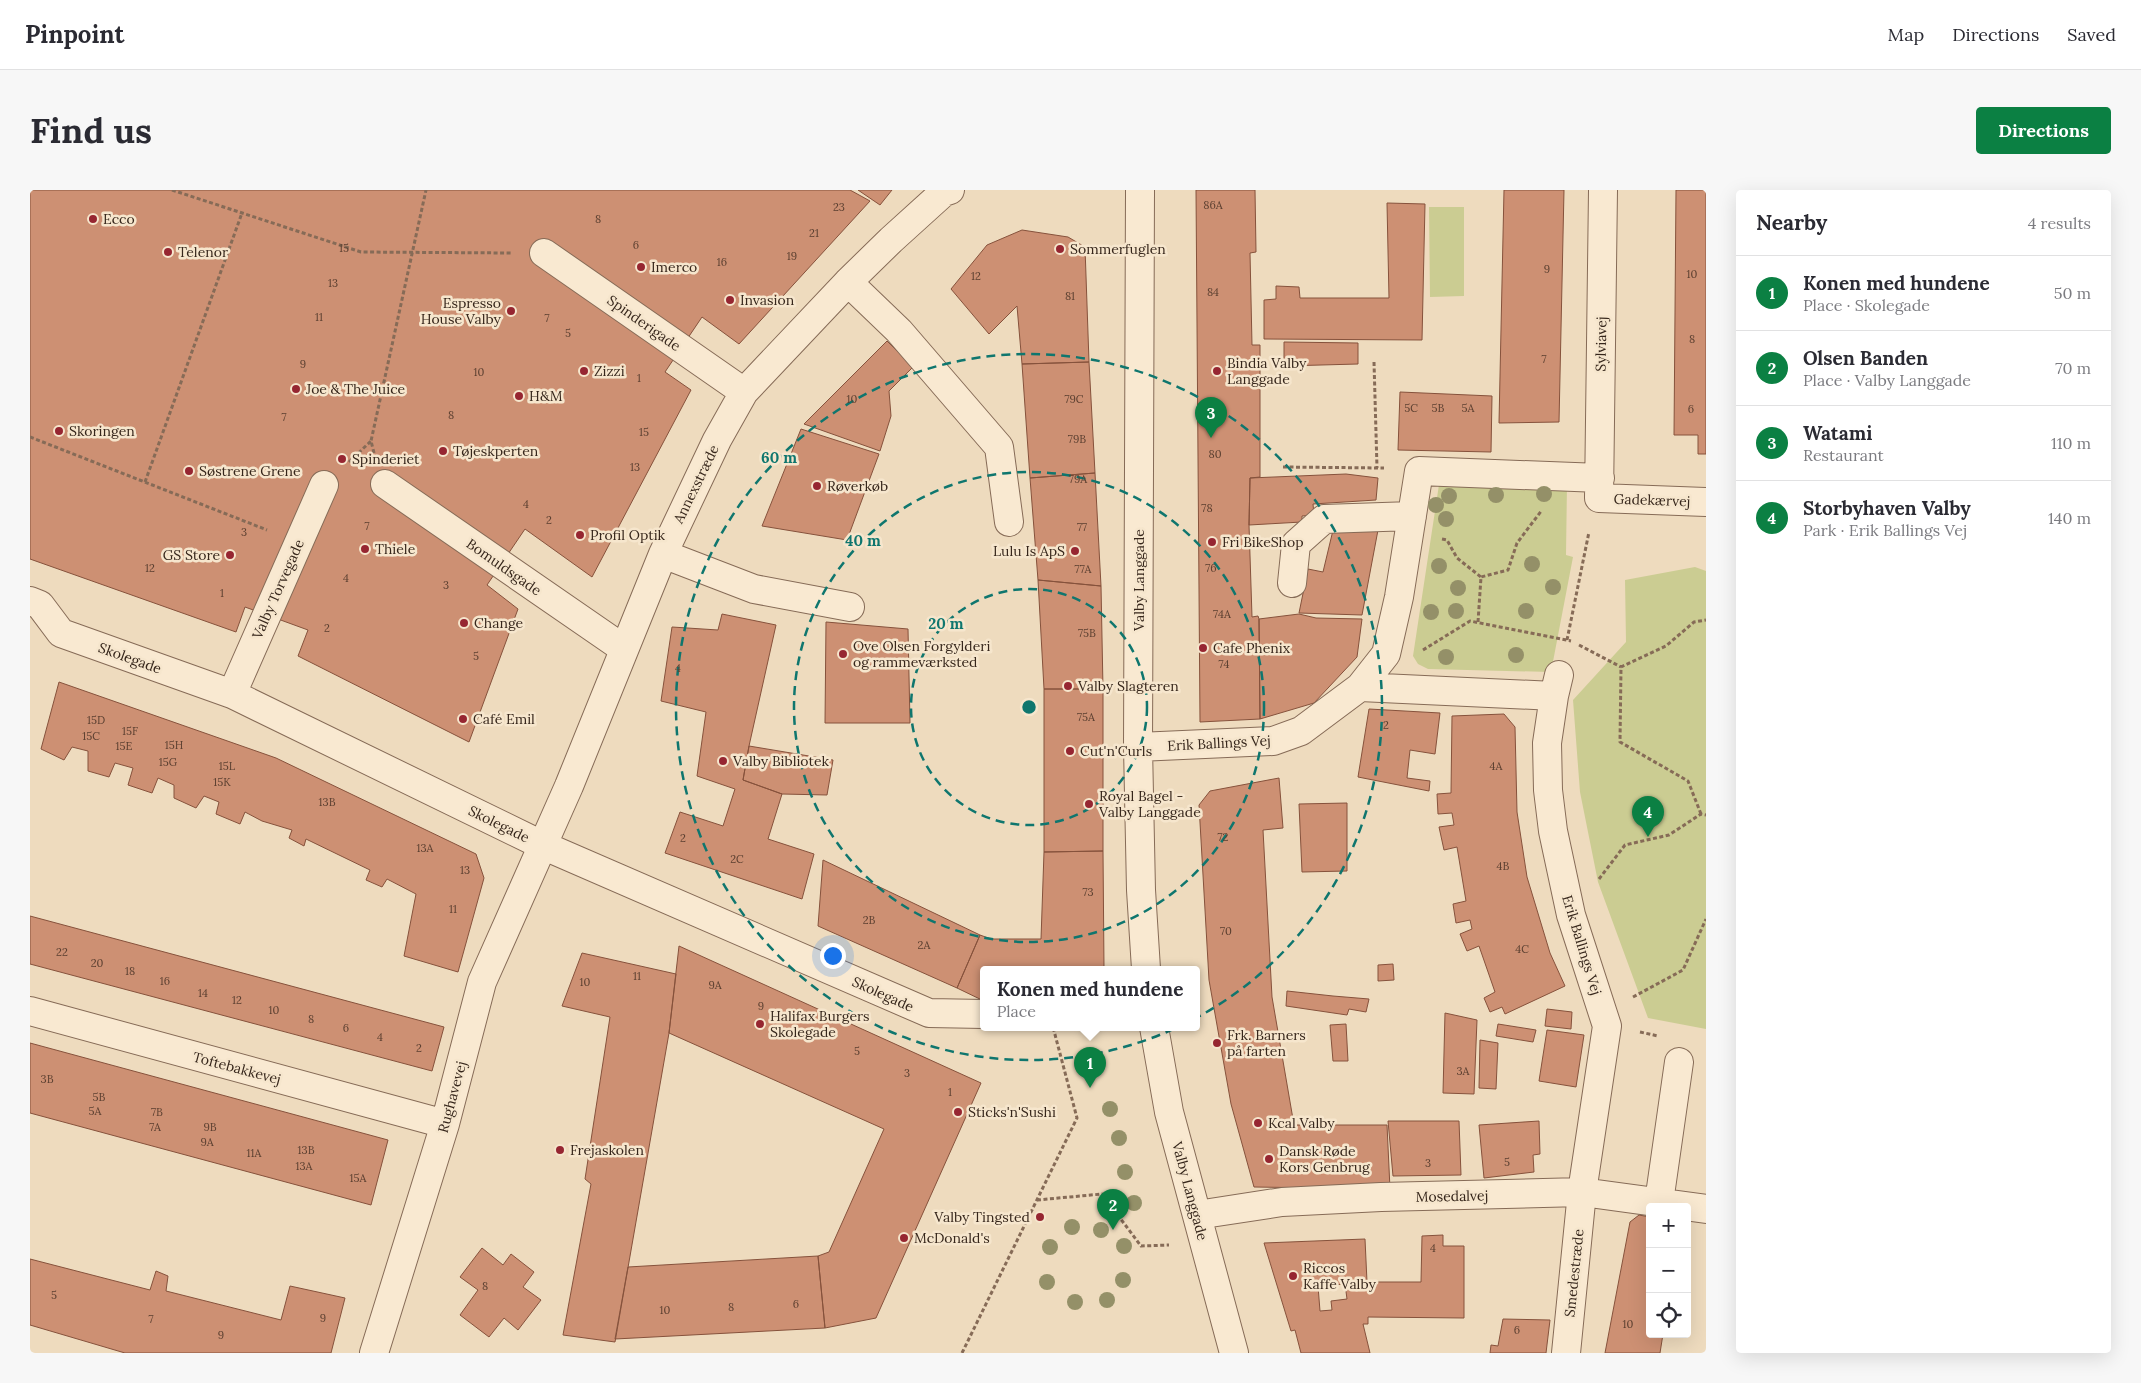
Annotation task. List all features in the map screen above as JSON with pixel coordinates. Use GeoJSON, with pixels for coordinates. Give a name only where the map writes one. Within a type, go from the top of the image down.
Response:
{"type":"FeatureCollection","features":[{"type":"Feature","properties":{"kind":"street","name":"Annexstræde"},"geometry":{"type":"LineString","coordinates":[[542,845],[569,786],[662,554],[717,440],[744,392],[890,240],[944,192],[950,190]]}},
{"type":"Feature","properties":{"kind":"street","name":"Valby Langgade"},"geometry":{"type":"LineString","coordinates":[[1140,190],[1138,747],[1140,890],[1146,966]]}},
{"type":"Feature","properties":{"kind":"street","name":"Sylviavej"},"geometry":{"type":"LineString","coordinates":[[1599,488],[1603,190]]}},
{"type":"Feature","properties":{"kind":"street","name":"Spinderigade"},"geometry":{"type":"LineString","coordinates":[[544,253],[744,392]]}},
{"type":"Feature","properties":{"kind":"street"},"geometry":{"type":"LineString","coordinates":[[848,282],[899,331],[999,447],[1008,522]]}},
{"type":"Feature","properties":{"kind":"street","name":"Erik Ballings Vej"},"geometry":{"type":"LineString","coordinates":[[1138,747],[1274,741],[1301,731],[1360,687],[1386,654],[1399,597],[1419,471]]}},
{"type":"Feature","properties":{"kind":"street","name":"Gadekærvej"},"geometry":{"type":"LineString","coordinates":[[1419,471],[1568,476],[1599,488],[1706,502]]}},
{"type":"Feature","properties":{"kind":"street","name":"Bomuldsgade"},"geometry":{"type":"LineString","coordinates":[[385,484],[624,649]]}},
{"type":"Feature","properties":{"kind":"street","name":"Valby Torvegade"},"geometry":{"type":"LineString","coordinates":[[232,694],[324,485]]}},
{"type":"Feature","properties":{"kind":"street"},"geometry":{"type":"LineString","coordinates":[[1292,583],[1296,544],[1324,519],[1411,523]]}},
{"type":"Feature","properties":{"kind":"street"},"geometry":{"type":"LineString","coordinates":[[662,554],[754,589],[850,607]]}},
{"type":"Feature","properties":{"kind":"street","name":"Skolegade"},"geometry":{"type":"LineString","coordinates":[[30,601],[40,605],[61,633],[232,694],[542,845],[928,1013],[973,1014]]}},
{"type":"Feature","properties":{"kind":"street"},"geometry":{"type":"LineString","coordinates":[[1360,687],[1556,686]]}},
{"type":"Feature","properties":{"kind":"street","name":"Erik Ballings Vej"},"geometry":{"type":"LineString","coordinates":[[1556,686],[1547,743],[1548,790],[1553,830],[1571,915],[1607,1026],[1582,1192]]}},
{"type":"Feature","properties":{"kind":"street","name":"Rughavevej"},"geometry":{"type":"LineString","coordinates":[[374,1353],[445,1124],[482,982],[542,845]]}},
{"type":"Feature","properties":{"kind":"street","name":"Toftebakkevej"},"geometry":{"type":"LineString","coordinates":[[30,1011],[445,1124]]}},
{"type":"Feature","properties":{"kind":"street","name":"Valby Langgade"},"geometry":{"type":"LineString","coordinates":[[1155,1031],[1169,1112],[1234,1353]]}},
{"type":"Feature","properties":{"kind":"street"},"geometry":{"type":"LineString","coordinates":[[1658,1202],[1679,1062]]}},
{"type":"Feature","properties":{"kind":"street","name":"Mosedalvej"},"geometry":{"type":"LineString","coordinates":[[1197,1216],[1282,1202],[1381,1197],[1582,1192],[1706,1209]]}},
{"type":"Feature","properties":{"kind":"street","name":"Smedestræde"},"geometry":{"type":"LineString","coordinates":[[1566,1353],[1582,1192]]}},
{"type":"Feature","properties":{"kind":"path"},"geometry":{"type":"LineString","coordinates":[[172,190],[361,252],[544,253]]}},
{"type":"Feature","properties":{"kind":"path"},"geometry":{"type":"LineString","coordinates":[[385,484],[371,442],[426,190]]}},
{"type":"Feature","properties":{"kind":"path"},"geometry":{"type":"LineString","coordinates":[[145,482],[242,213]]}},
{"type":"Feature","properties":{"kind":"path"},"geometry":{"type":"LineString","coordinates":[[1374,362],[1377,468]]}},
{"type":"Feature","properties":{"kind":"path"},"geometry":{"type":"LineString","coordinates":[[30,437],[298,543]]}},
{"type":"Feature","properties":{"kind":"path"},"geometry":{"type":"LineString","coordinates":[[1282,467],[1377,468],[1419,471]]}},
{"type":"Feature","properties":{"kind":"path"},"geometry":{"type":"LineString","coordinates":[[1481,577],[1508,570],[1517,543],[1568,476]]}},
{"type":"Feature","properties":{"kind":"path"},"geometry":{"type":"LineString","coordinates":[[1556,686],[1599,488]]}},
{"type":"Feature","properties":{"kind":"path"},"geometry":{"type":"LineString","coordinates":[[1411,523],[1447,540],[1457,558],[1481,577]]}},
{"type":"Feature","properties":{"kind":"path"},"geometry":{"type":"LineString","coordinates":[[1478,622],[1481,577]]}},
{"type":"Feature","properties":{"kind":"path"},"geometry":{"type":"LineString","coordinates":[[1620,667],[1666,646],[1694,622],[1706,620]]}},
{"type":"Feature","properties":{"kind":"path"},"geometry":{"type":"LineString","coordinates":[[1421,651],[1470,621],[1567,639],[1620,667]]}},
{"type":"Feature","properties":{"kind":"path"},"geometry":{"type":"LineString","coordinates":[[1620,667],[1620,742],[1688,781],[1701,814]]}},
{"type":"Feature","properties":{"kind":"path"},"geometry":{"type":"LineString","coordinates":[[1571,915],[1625,845],[1669,835],[1701,814],[1706,815]]}},
{"type":"Feature","properties":{"kind":"path"},"geometry":{"type":"LineString","coordinates":[[1603,1013],[1683,970],[1706,919]]}},
{"type":"Feature","properties":{"kind":"path"},"geometry":{"type":"LineString","coordinates":[[962,1353],[1077,1118],[1054,1031]]}},
{"type":"Feature","properties":{"kind":"path"},"geometry":{"type":"LineString","coordinates":[[1037,1200],[1102,1194],[1141,1246],[1204,1243]]}},
{"type":"Feature","properties":{"kind":"green space"},"geometry":{"type":"Polygon","coordinates":[[[1429,207],[1464,207],[1464,296],[1430,297],[1429,207]]]}},
{"type":"Feature","properties":{"kind":"green space"},"geometry":{"type":"Polygon","coordinates":[[[1440,478],[1567,484],[1566,555],[1573,557],[1551,672],[1428,669],[1418,664],[1413,656],[1440,478]]]}},
{"type":"Feature","properties":{"kind":"green space"},"geometry":{"type":"Polygon","coordinates":[[[1695,567],[1706,571],[1706,1029],[1648,1018],[1598,882],[1580,792],[1573,700],[1626,642],[1625,580],[1695,567]]]}},
{"type":"Feature","properties":{"kind":"building","name":"Spinderiet"},"geometry":{"type":"Polygon","coordinates":[[[30,190],[850,190],[870,201],[739,344],[702,317],[665,372],[691,390],[592,577],[525,529],[487,585],[518,609],[469,742],[298,656],[308,630],[245,607],[236,632],[30,559],[30,190]]]}},
{"type":"Feature","properties":{"kind":"building"},"geometry":{"type":"Polygon","coordinates":[[[858,190],[892,190],[880,205],[858,190]]]}},
{"type":"Feature","properties":{"kind":"building"},"geometry":{"type":"Polygon","coordinates":[[[1196,190],[1255,190],[1256,252],[1250,253],[1252,345],[1260,345],[1260,477],[1250,478],[1249,525],[1252,617],[1258,616],[1259,619],[1260,719],[1200,722],[1196,190]]]}},
{"type":"Feature","properties":{"kind":"building"},"geometry":{"type":"Polygon","coordinates":[[[1504,190],[1564,190],[1559,422],[1499,423],[1504,190]]]}},
{"type":"Feature","properties":{"kind":"building"},"geometry":{"type":"Polygon","coordinates":[[[1676,190],[1706,190],[1706,454],[1698,454],[1698,435],[1674,435],[1676,190]]]}},
{"type":"Feature","properties":{"kind":"building"},"geometry":{"type":"Polygon","coordinates":[[[1387,203],[1425,204],[1422,340],[1264,339],[1264,300],[1276,299],[1276,286],[1299,287],[1300,298],[1389,298],[1387,203]]]}},
{"type":"Feature","properties":{"kind":"building"},"geometry":{"type":"Polygon","coordinates":[[[1022,230],[1068,237],[1085,247],[1089,362],[1022,364],[1017,306],[989,334],[951,289],[987,245],[1022,230]]]}},
{"type":"Feature","properties":{"kind":"building"},"geometry":{"type":"Polygon","coordinates":[[[887,341],[913,367],[889,391],[891,416],[880,451],[804,424],[887,341]]]}},
{"type":"Feature","properties":{"kind":"building"},"geometry":{"type":"Polygon","coordinates":[[[1284,342],[1358,343],[1358,364],[1284,366],[1284,342]]]}},
{"type":"Feature","properties":{"kind":"building"},"geometry":{"type":"Polygon","coordinates":[[[1089,362],[1095,473],[1030,478],[1022,364],[1089,362]]]}},
{"type":"Feature","properties":{"kind":"building"},"geometry":{"type":"Polygon","coordinates":[[[1400,392],[1492,396],[1491,452],[1398,450],[1400,392]]]}},
{"type":"Feature","properties":{"kind":"building"},"geometry":{"type":"Polygon","coordinates":[[[801,429],[879,454],[847,540],[762,526],[801,429]]]}},
{"type":"Feature","properties":{"kind":"building"},"geometry":{"type":"Polygon","coordinates":[[[1095,473],[1101,586],[1038,580],[1030,478],[1095,473]]]}},
{"type":"Feature","properties":{"kind":"building"},"geometry":{"type":"Polygon","coordinates":[[[1346,474],[1378,478],[1376,500],[1313,504],[1314,515],[1302,516],[1302,522],[1249,525],[1250,478],[1346,474]]]}},
{"type":"Feature","properties":{"kind":"building"},"geometry":{"type":"Polygon","coordinates":[[[1334,526],[1378,530],[1362,615],[1299,613],[1308,569],[1323,572],[1334,526]]]}},
{"type":"Feature","properties":{"kind":"building"},"geometry":{"type":"Polygon","coordinates":[[[1038,580],[1101,586],[1103,689],[1044,689],[1038,580]]]}},
{"type":"Feature","properties":{"kind":"building","name":"Valby Bibliotek"},"geometry":{"type":"Polygon","coordinates":[[[722,614],[776,625],[743,780],[782,794],[768,839],[814,854],[802,899],[665,853],[680,812],[723,826],[735,789],[697,776],[706,712],[661,701],[672,627],[718,630],[722,614]]]}},
{"type":"Feature","properties":{"kind":"building"},"geometry":{"type":"Polygon","coordinates":[[[1299,614],[1316,618],[1362,619],[1357,657],[1314,703],[1260,719],[1259,619],[1299,614]]]}},
{"type":"Feature","properties":{"kind":"building"},"geometry":{"type":"Polygon","coordinates":[[[826,622],[908,629],[910,723],[825,723],[826,622]]]}},
{"type":"Feature","properties":{"kind":"building"},"geometry":{"type":"Polygon","coordinates":[[[59,682],[276,758],[476,854],[484,878],[458,972],[404,956],[416,894],[387,879],[382,887],[366,880],[370,870],[306,839],[304,846],[289,838],[292,830],[262,821],[245,812],[240,824],[216,814],[219,802],[204,796],[196,808],[174,798],[174,785],[158,778],[152,793],[128,785],[133,768],[115,763],[109,777],[88,771],[88,751],[72,747],[64,760],[41,749],[59,682]]]}},
{"type":"Feature","properties":{"kind":"building"},"geometry":{"type":"Polygon","coordinates":[[[1044,689],[1103,689],[1103,851],[1044,852],[1044,689]]]}},
{"type":"Feature","properties":{"kind":"building"},"geometry":{"type":"Polygon","coordinates":[[[1369,709],[1440,713],[1435,754],[1410,750],[1407,778],[1430,781],[1429,791],[1358,777],[1369,709]]]}},
{"type":"Feature","properties":{"kind":"building"},"geometry":{"type":"Polygon","coordinates":[[[1504,714],[1515,727],[1517,812],[1527,877],[1550,953],[1565,986],[1505,1014],[1502,1007],[1490,1012],[1484,998],[1495,992],[1479,946],[1467,951],[1460,934],[1472,929],[1470,920],[1456,923],[1453,904],[1466,901],[1457,847],[1444,850],[1439,827],[1454,825],[1452,813],[1438,814],[1437,794],[1451,793],[1452,716],[1504,714]]]}},
{"type":"Feature","properties":{"kind":"building"},"geometry":{"type":"Polygon","coordinates":[[[749,746],[833,760],[827,795],[782,794],[743,780],[749,746]]]}},
{"type":"Feature","properties":{"kind":"building"},"geometry":{"type":"Polygon","coordinates":[[[1279,778],[1283,828],[1263,830],[1272,997],[1294,1125],[1387,1125],[1390,1189],[1254,1187],[1231,1104],[1209,980],[1199,805],[1210,791],[1279,778]]]}},
{"type":"Feature","properties":{"kind":"building"},"geometry":{"type":"Polygon","coordinates":[[[1347,803],[1347,871],[1302,872],[1299,804],[1347,803]]]}},
{"type":"Feature","properties":{"kind":"building"},"geometry":{"type":"Polygon","coordinates":[[[1103,851],[1104,966],[980,966],[980,999],[957,988],[980,935],[991,939],[1041,939],[1044,852],[1103,851]]]}},
{"type":"Feature","properties":{"kind":"building"},"geometry":{"type":"Polygon","coordinates":[[[823,860],[980,935],[957,988],[818,926],[823,860]]]}},
{"type":"Feature","properties":{"kind":"building"},"geometry":{"type":"Polygon","coordinates":[[[30,916],[444,1027],[432,1071],[30,964],[30,916]]]}},
{"type":"Feature","properties":{"kind":"building"},"geometry":{"type":"Polygon","coordinates":[[[679,946],[981,1083],[876,1318],[825,1328],[818,1256],[829,1252],[884,1129],[669,1033],[679,946]]]}},
{"type":"Feature","properties":{"kind":"building"},"geometry":{"type":"Polygon","coordinates":[[[582,953],[676,974],[669,1033],[615,1342],[563,1335],[591,1184],[585,1179],[610,1017],[562,1006],[582,953]]]}},
{"type":"Feature","properties":{"kind":"building"},"geometry":{"type":"Polygon","coordinates":[[[1393,964],[1394,980],[1378,981],[1378,965],[1393,964]]]}},
{"type":"Feature","properties":{"kind":"building"},"geometry":{"type":"Polygon","coordinates":[[[1287,991],[1369,999],[1366,1012],[1349,1009],[1347,1015],[1286,1006],[1287,991]]]}},
{"type":"Feature","properties":{"kind":"building"},"geometry":{"type":"Polygon","coordinates":[[[1547,1009],[1572,1012],[1571,1029],[1545,1026],[1547,1009]]]}},
{"type":"Feature","properties":{"kind":"building"},"geometry":{"type":"Polygon","coordinates":[[[1445,1013],[1477,1020],[1474,1094],[1443,1093],[1445,1013]]]}},
{"type":"Feature","properties":{"kind":"building"},"geometry":{"type":"Polygon","coordinates":[[[1346,1024],[1348,1061],[1333,1061],[1330,1025],[1346,1024]]]}},
{"type":"Feature","properties":{"kind":"building"},"geometry":{"type":"Polygon","coordinates":[[[1498,1024],[1536,1030],[1533,1042],[1496,1036],[1498,1024]]]}},
{"type":"Feature","properties":{"kind":"building"},"geometry":{"type":"Polygon","coordinates":[[[1547,1030],[1584,1035],[1576,1087],[1539,1081],[1547,1030]]]}},
{"type":"Feature","properties":{"kind":"building"},"geometry":{"type":"Polygon","coordinates":[[[1480,1040],[1498,1043],[1496,1089],[1479,1088],[1480,1040]]]}},
{"type":"Feature","properties":{"kind":"building"},"geometry":{"type":"Polygon","coordinates":[[[30,1043],[388,1140],[371,1205],[30,1113],[30,1043]]]}},
{"type":"Feature","properties":{"kind":"building"},"geometry":{"type":"Polygon","coordinates":[[[1388,1121],[1459,1121],[1461,1175],[1393,1176],[1388,1121]]]}},
{"type":"Feature","properties":{"kind":"building"},"geometry":{"type":"Polygon","coordinates":[[[1539,1121],[1540,1154],[1533,1155],[1534,1172],[1484,1178],[1479,1125],[1539,1121]]]}},
{"type":"Feature","properties":{"kind":"building"},"geometry":{"type":"Polygon","coordinates":[[[1639,1215],[1646,1216],[1646,1338],[1662,1338],[1660,1353],[1605,1353],[1630,1222],[1639,1215]]]}},
{"type":"Feature","properties":{"kind":"building"},"geometry":{"type":"Polygon","coordinates":[[[1443,1235],[1443,1246],[1464,1246],[1464,1318],[1368,1317],[1368,1324],[1363,1324],[1370,1353],[1301,1353],[1295,1330],[1291,1331],[1264,1243],[1365,1239],[1367,1282],[1421,1282],[1422,1236],[1443,1235]],[[1345,1284],[1318,1286],[1320,1311],[1332,1310],[1331,1301],[1347,1299],[1345,1284]]]}},
{"type":"Feature","properties":{"kind":"building"},"geometry":{"type":"Polygon","coordinates":[[[482,1248],[503,1265],[511,1254],[534,1272],[523,1287],[541,1300],[518,1330],[504,1318],[489,1337],[460,1315],[478,1290],[460,1277],[482,1248]]]}},
{"type":"Feature","properties":{"kind":"building"},"geometry":{"type":"Polygon","coordinates":[[[818,1256],[825,1328],[615,1339],[628,1267],[818,1256]]]}},
{"type":"Feature","properties":{"kind":"building"},"geometry":{"type":"Polygon","coordinates":[[[30,1259],[150,1290],[156,1271],[168,1276],[166,1291],[281,1320],[290,1286],[345,1298],[331,1353],[125,1353],[30,1325],[30,1259]]]}},
{"type":"Feature","properties":{"kind":"building"},"geometry":{"type":"Polygon","coordinates":[[[1503,1319],[1550,1320],[1546,1353],[1490,1353],[1491,1345],[1498,1346],[1503,1319]]]}},
{"type":"Feature","properties":{"kind":"place","name":"Ecco"},"geometry":{"type":"Point","coordinates":[93,219]}},
{"type":"Feature","properties":{"kind":"place","name":"Sommerfuglen"},"geometry":{"type":"Point","coordinates":[1060,249]}},
{"type":"Feature","properties":{"kind":"place","name":"Telenor"},"geometry":{"type":"Point","coordinates":[168,252]}},
{"type":"Feature","properties":{"kind":"place","name":"Imerco"},"geometry":{"type":"Point","coordinates":[641,267]}},
{"type":"Feature","properties":{"kind":"place","name":"Invasion"},"geometry":{"type":"Point","coordinates":[730,300]}},
{"type":"Feature","properties":{"kind":"place","name":"Espresso House Valby"},"geometry":{"type":"Point","coordinates":[511,311]}},
{"type":"Feature","properties":{"kind":"place","name":"Zizzi"},"geometry":{"type":"Point","coordinates":[584,371]}},
{"type":"Feature","properties":{"kind":"place","name":"Bindia Valby Langgade"},"geometry":{"type":"Point","coordinates":[1217,371]}},
{"type":"Feature","properties":{"kind":"place","name":"Joe & The Juice"},"geometry":{"type":"Point","coordinates":[296,389]}},
{"type":"Feature","properties":{"kind":"place","name":"H&M"},"geometry":{"type":"Point","coordinates":[519,396]}},
{"type":"Feature","properties":{"kind":"place","name":"Skoringen"},"geometry":{"type":"Point","coordinates":[59,431]}},
{"type":"Feature","properties":{"kind":"place","name":"Watami"},"geometry":{"type":"Point","coordinates":[1211,438]}},
{"type":"Feature","properties":{"kind":"place","name":"Tøjeskperten"},"geometry":{"type":"Point","coordinates":[443,451]}},
{"type":"Feature","properties":{"kind":"place","name":"Spinderiet"},"geometry":{"type":"Point","coordinates":[342,459]}},
{"type":"Feature","properties":{"kind":"place","name":"Søstrene Grene"},"geometry":{"type":"Point","coordinates":[189,471]}},
{"type":"Feature","properties":{"kind":"place","name":"Røverkøb"},"geometry":{"type":"Point","coordinates":[817,486]}},
{"type":"Feature","properties":{"kind":"place","name":"Profil Optik"},"geometry":{"type":"Point","coordinates":[580,535]}},
{"type":"Feature","properties":{"kind":"place","name":"Fri BikeShop"},"geometry":{"type":"Point","coordinates":[1212,542]}},
{"type":"Feature","properties":{"kind":"place","name":"Thiele"},"geometry":{"type":"Point","coordinates":[365,549]}},
{"type":"Feature","properties":{"kind":"place","name":"Lulu Is ApS"},"geometry":{"type":"Point","coordinates":[1075,551]}},
{"type":"Feature","properties":{"kind":"place","name":"GS Store"},"geometry":{"type":"Point","coordinates":[230,555]}},
{"type":"Feature","properties":{"kind":"place","name":"Change"},"geometry":{"type":"Point","coordinates":[464,623]}},
{"type":"Feature","properties":{"kind":"place","name":"Cafe Phenix"},"geometry":{"type":"Point","coordinates":[1203,648]}},
{"type":"Feature","properties":{"kind":"place","name":"Ove Olsen Forgylderi og rammeværksted"},"geometry":{"type":"Point","coordinates":[843,654]}},
{"type":"Feature","properties":{"kind":"place","name":"Valby Slagteren"},"geometry":{"type":"Point","coordinates":[1068,686]}},
{"type":"Feature","properties":{"kind":"place","name":"Café Emil"},"geometry":{"type":"Point","coordinates":[463,719]}},
{"type":"Feature","properties":{"kind":"place","name":"Cut'n'Curls"},"geometry":{"type":"Point","coordinates":[1070,751]}},
{"type":"Feature","properties":{"kind":"place","name":"Valby Bibliotek"},"geometry":{"type":"Point","coordinates":[723,761]}},
{"type":"Feature","properties":{"kind":"place","name":"Royal Bagel - Valby Langgade"},"geometry":{"type":"Point","coordinates":[1089,804]}},
{"type":"Feature","properties":{"kind":"place","name":"Storbyhaven Valby"},"geometry":{"type":"Point","coordinates":[1648,837]}},
{"type":"Feature","properties":{"kind":"place","name":"Halifax Burgers Skolegade"},"geometry":{"type":"Point","coordinates":[760,1024]}},
{"type":"Feature","properties":{"kind":"place","name":"Frk. Barners på farten"},"geometry":{"type":"Point","coordinates":[1217,1043]}},
{"type":"Feature","properties":{"kind":"place","name":"Konen med hundene"},"geometry":{"type":"Point","coordinates":[1090,1088]}},
{"type":"Feature","properties":{"kind":"place","name":"Sticks'n'Sushi"},"geometry":{"type":"Point","coordinates":[958,1112]}},
{"type":"Feature","properties":{"kind":"place","name":"Kcal Valby"},"geometry":{"type":"Point","coordinates":[1258,1123]}},
{"type":"Feature","properties":{"kind":"place","name":"Frejaskolen"},"geometry":{"type":"Point","coordinates":[560,1150]}},
{"type":"Feature","properties":{"kind":"place","name":"Dansk Røde Kors Genbrug"},"geometry":{"type":"Point","coordinates":[1269,1159]}},
{"type":"Feature","properties":{"kind":"place","name":"Valby Tingsted"},"geometry":{"type":"Point","coordinates":[1040,1217]}},
{"type":"Feature","properties":{"kind":"place","name":"Olsen Banden"},"geometry":{"type":"Point","coordinates":[1113,1230]}},
{"type":"Feature","properties":{"kind":"place","name":"McDonald's"},"geometry":{"type":"Point","coordinates":[904,1238]}},
{"type":"Feature","properties":{"kind":"place","name":"Riccos Kaffe Valby"},"geometry":{"type":"Point","coordinates":[1293,1276]}}]}
